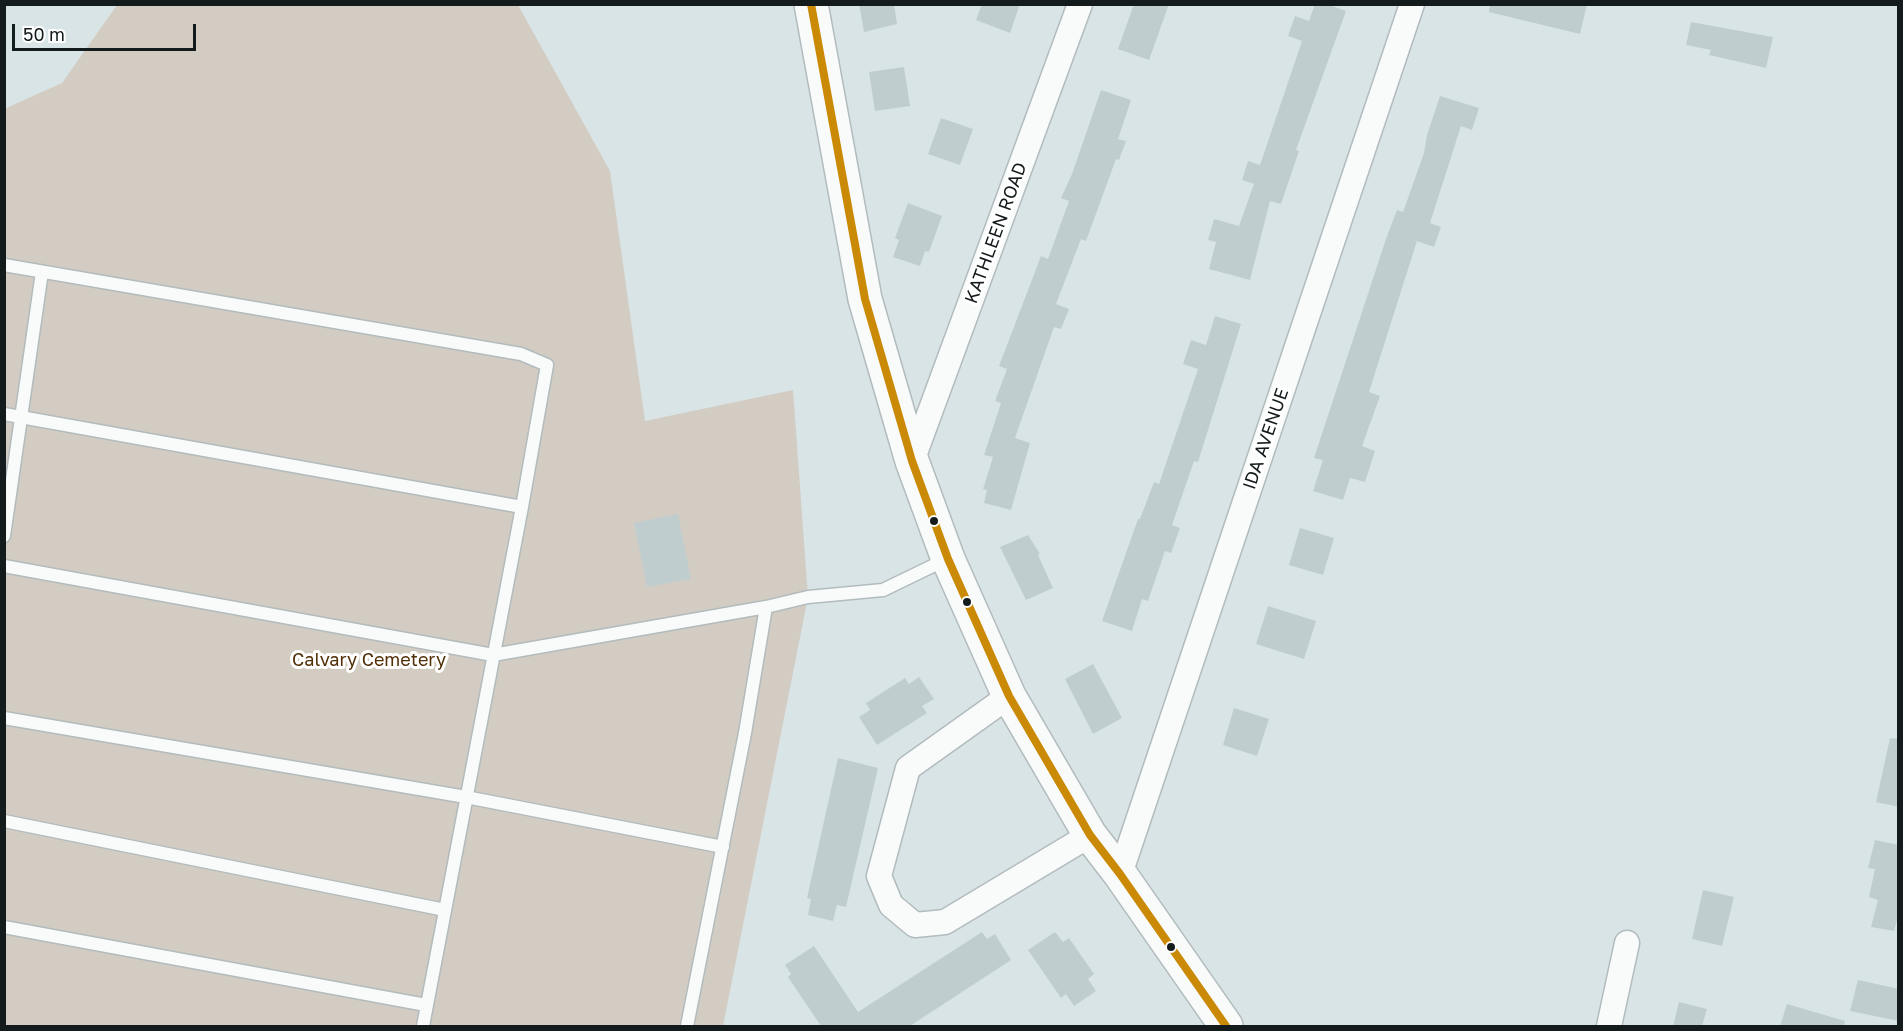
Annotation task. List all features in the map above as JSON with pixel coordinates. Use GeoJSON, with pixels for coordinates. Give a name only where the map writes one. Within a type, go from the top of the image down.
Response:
{"type":"FeatureCollection","features":[{"type":"Feature","properties":{"kind":"street"},"geometry":{"type":"LineString","coordinates":[[811,4],[865,299],[912,461],[948,559],[1009,696],[1090,835],[1120,874],[1226,1026]]}},
{"type":"Feature","properties":{"kind":"street","name":"KATHLEEN ROAD"},"geometry":{"type":"LineString","coordinates":[[912,461],[1080,4]]}},
{"type":"Feature","properties":{"kind":"street","name":"IDA AVENUE"},"geometry":{"type":"LineString","coordinates":[[1120,874],[1412,4]]}},
{"type":"Feature","properties":{"kind":"street"},"geometry":{"type":"LineString","coordinates":[[1009,696],[908,768],[879,876],[891,905],[915,925],[945,922],[1090,835]]}},
{"type":"Feature","properties":{"kind":"street"},"geometry":{"type":"LineString","coordinates":[[1609,1026],[1627,943]]}},
{"type":"Feature","properties":{"kind":"lane"},"geometry":{"type":"LineString","coordinates":[[4,265],[521,354],[547,365],[423,1026]]}},
{"type":"Feature","properties":{"kind":"lane"},"geometry":{"type":"LineString","coordinates":[[4,536],[42,272]]}},
{"type":"Feature","properties":{"kind":"lane"},"geometry":{"type":"LineString","coordinates":[[4,414],[522,507]]}},
{"type":"Feature","properties":{"kind":"lane"},"geometry":{"type":"LineString","coordinates":[[4,566],[493,655],[808,597],[883,590],[948,559]]}},
{"type":"Feature","properties":{"kind":"lane"},"geometry":{"type":"LineString","coordinates":[[687,1026],[745,733],[766,606]]}},
{"type":"Feature","properties":{"kind":"lane"},"geometry":{"type":"LineString","coordinates":[[4,718],[466,797],[723,847]]}},
{"type":"Feature","properties":{"kind":"lane"},"geometry":{"type":"LineString","coordinates":[[4,821],[445,910]]}},
{"type":"Feature","properties":{"kind":"lane"},"geometry":{"type":"LineString","coordinates":[[4,927],[426,1005]]}},
{"type":"Feature","properties":{"kind":"green space","name":"Calvary Cemetery"},"geometry":{"type":"Polygon","coordinates":[[[117,5],[518,5],[610,171],[645,421],[793,390],[808,597],[723,1026],[5,1026],[4,109],[62,83],[117,5]]]}},
{"type":"Feature","properties":{"kind":"building"},"geometry":{"type":"Polygon","coordinates":[[[859,4],[894,4],[897,24],[864,32],[859,4]]]}},
{"type":"Feature","properties":{"kind":"building"},"geometry":{"type":"Polygon","coordinates":[[[982,4],[1020,4],[1010,33],[976,20],[982,4]]]}},
{"type":"Feature","properties":{"kind":"building"},"geometry":{"type":"Polygon","coordinates":[[[1134,4],[1169,4],[1149,60],[1118,49],[1134,4]]]}},
{"type":"Feature","properties":{"kind":"building"},"geometry":{"type":"Polygon","coordinates":[[[1315,4],[1327,4],[1346,11],[1296,150],[1299,151],[1281,204],[1270,201],[1250,280],[1209,269],[1216,242],[1208,240],[1214,219],[1239,226],[1254,184],[1242,180],[1248,161],[1260,165],[1302,41],[1288,36],[1295,16],[1309,21],[1315,4]]]}},
{"type":"Feature","properties":{"kind":"building"},"geometry":{"type":"Polygon","coordinates":[[[1490,4],[1587,4],[1580,34],[1489,12],[1490,4]]]}},
{"type":"Feature","properties":{"kind":"building"},"geometry":{"type":"Polygon","coordinates":[[[1691,22],[1773,37],[1766,68],[1709,55],[1711,50],[1686,45],[1691,22]]]}},
{"type":"Feature","properties":{"kind":"building"},"geometry":{"type":"Polygon","coordinates":[[[904,67],[910,106],[875,111],[869,72],[904,67]]]}},
{"type":"Feature","properties":{"kind":"building"},"geometry":{"type":"Polygon","coordinates":[[[1101,90],[1131,100],[1118,139],[1126,141],[1119,160],[1116,159],[1086,241],[1081,239],[1056,304],[1069,309],[1061,329],[1054,327],[1015,438],[1030,443],[1011,510],[984,503],[987,490],[983,489],[993,457],[984,455],[1001,403],[995,401],[1007,369],[999,366],[1041,256],[1048,259],[1069,201],[1061,198],[1072,174],[1101,90]]]}},
{"type":"Feature","properties":{"kind":"building"},"geometry":{"type":"Polygon","coordinates":[[[1440,96],[1479,108],[1472,130],[1461,126],[1430,223],[1441,227],[1434,247],[1417,241],[1369,392],[1380,396],[1362,446],[1375,451],[1365,482],[1350,478],[1343,500],[1313,491],[1323,460],[1314,458],[1386,239],[1397,210],[1403,212],[1424,153],[1427,135],[1440,96]]]}},
{"type":"Feature","properties":{"kind":"building"},"geometry":{"type":"Polygon","coordinates":[[[941,118],[973,129],[960,165],[928,154],[941,118]]]}},
{"type":"Feature","properties":{"kind":"building"},"geometry":{"type":"Polygon","coordinates":[[[908,203],[942,216],[929,252],[925,251],[920,266],[893,257],[899,240],[895,238],[908,203]]]}},
{"type":"Feature","properties":{"kind":"building"},"geometry":{"type":"Polygon","coordinates":[[[1215,316],[1241,324],[1198,462],[1194,461],[1172,525],[1180,528],[1171,553],[1165,551],[1148,601],[1142,599],[1132,631],[1102,621],[1138,519],[1140,519],[1154,482],[1159,484],[1198,369],[1183,364],[1191,340],[1206,345],[1215,316]]]}},
{"type":"Feature","properties":{"kind":"building"},"geometry":{"type":"Polygon","coordinates":[[[678,514],[691,579],[647,587],[634,523],[678,514]]]}},
{"type":"Feature","properties":{"kind":"building"},"geometry":{"type":"Polygon","coordinates":[[[1300,528],[1334,538],[1323,575],[1289,565],[1300,528]]]}},
{"type":"Feature","properties":{"kind":"building"},"geometry":{"type":"Polygon","coordinates":[[[1028,535],[1040,554],[1038,555],[1053,588],[1026,600],[1000,547],[1028,535]]]}},
{"type":"Feature","properties":{"kind":"building"},"geometry":{"type":"Polygon","coordinates":[[[1268,606],[1316,621],[1304,659],[1256,644],[1268,606]]]}},
{"type":"Feature","properties":{"kind":"building"},"geometry":{"type":"Polygon","coordinates":[[[1093,664],[1122,718],[1093,734],[1065,679],[1093,664]]]}},
{"type":"Feature","properties":{"kind":"building"},"geometry":{"type":"Polygon","coordinates":[[[919,677],[934,699],[922,706],[927,713],[877,745],[859,717],[870,710],[866,703],[905,678],[909,684],[919,677]]]}},
{"type":"Feature","properties":{"kind":"building"},"geometry":{"type":"Polygon","coordinates":[[[1234,708],[1269,719],[1257,756],[1223,745],[1234,708]]]}},
{"type":"Feature","properties":{"kind":"building"},"geometry":{"type":"Polygon","coordinates":[[[1890,738],[1899,739],[1899,807],[1876,802],[1890,738]]]}},
{"type":"Feature","properties":{"kind":"building"},"geometry":{"type":"Polygon","coordinates":[[[838,758],[878,768],[846,907],[837,905],[833,921],[808,915],[811,899],[807,898],[838,758]]]}},
{"type":"Feature","properties":{"kind":"building"},"geometry":{"type":"Polygon","coordinates":[[[1875,840],[1899,845],[1899,913],[1894,931],[1871,927],[1878,900],[1869,897],[1875,869],[1868,868],[1875,840]]]}},
{"type":"Feature","properties":{"kind":"building"},"geometry":{"type":"Polygon","coordinates":[[[1703,890],[1734,897],[1722,946],[1692,939],[1703,890]]]}},
{"type":"Feature","properties":{"kind":"building"},"geometry":{"type":"Polygon","coordinates":[[[982,932],[987,939],[995,934],[1011,960],[910,1026],[821,1026],[788,977],[791,974],[785,965],[814,946],[858,1012],[982,932]]]}},
{"type":"Feature","properties":{"kind":"building"},"geometry":{"type":"Polygon","coordinates":[[[1055,932],[1063,942],[1069,938],[1094,974],[1088,979],[1096,991],[1074,1006],[1066,994],[1061,998],[1028,950],[1055,932]]]}},
{"type":"Feature","properties":{"kind":"building"},"geometry":{"type":"Polygon","coordinates":[[[1858,980],[1899,989],[1899,1021],[1850,1011],[1858,980]]]}},
{"type":"Feature","properties":{"kind":"building"},"geometry":{"type":"Polygon","coordinates":[[[1679,1002],[1707,1009],[1702,1026],[1673,1026],[1679,1002]]]}},
{"type":"Feature","properties":{"kind":"building"},"geometry":{"type":"Polygon","coordinates":[[[1787,1004],[1845,1021],[1844,1026],[1780,1026],[1787,1004]]]}},
{"type":"Feature","properties":{"kind":"transit line"},"geometry":{"type":"LineString","coordinates":[[811,4],[865,299],[912,461],[948,559],[1009,696],[1090,835],[1120,874],[1226,1026]]}}]}
